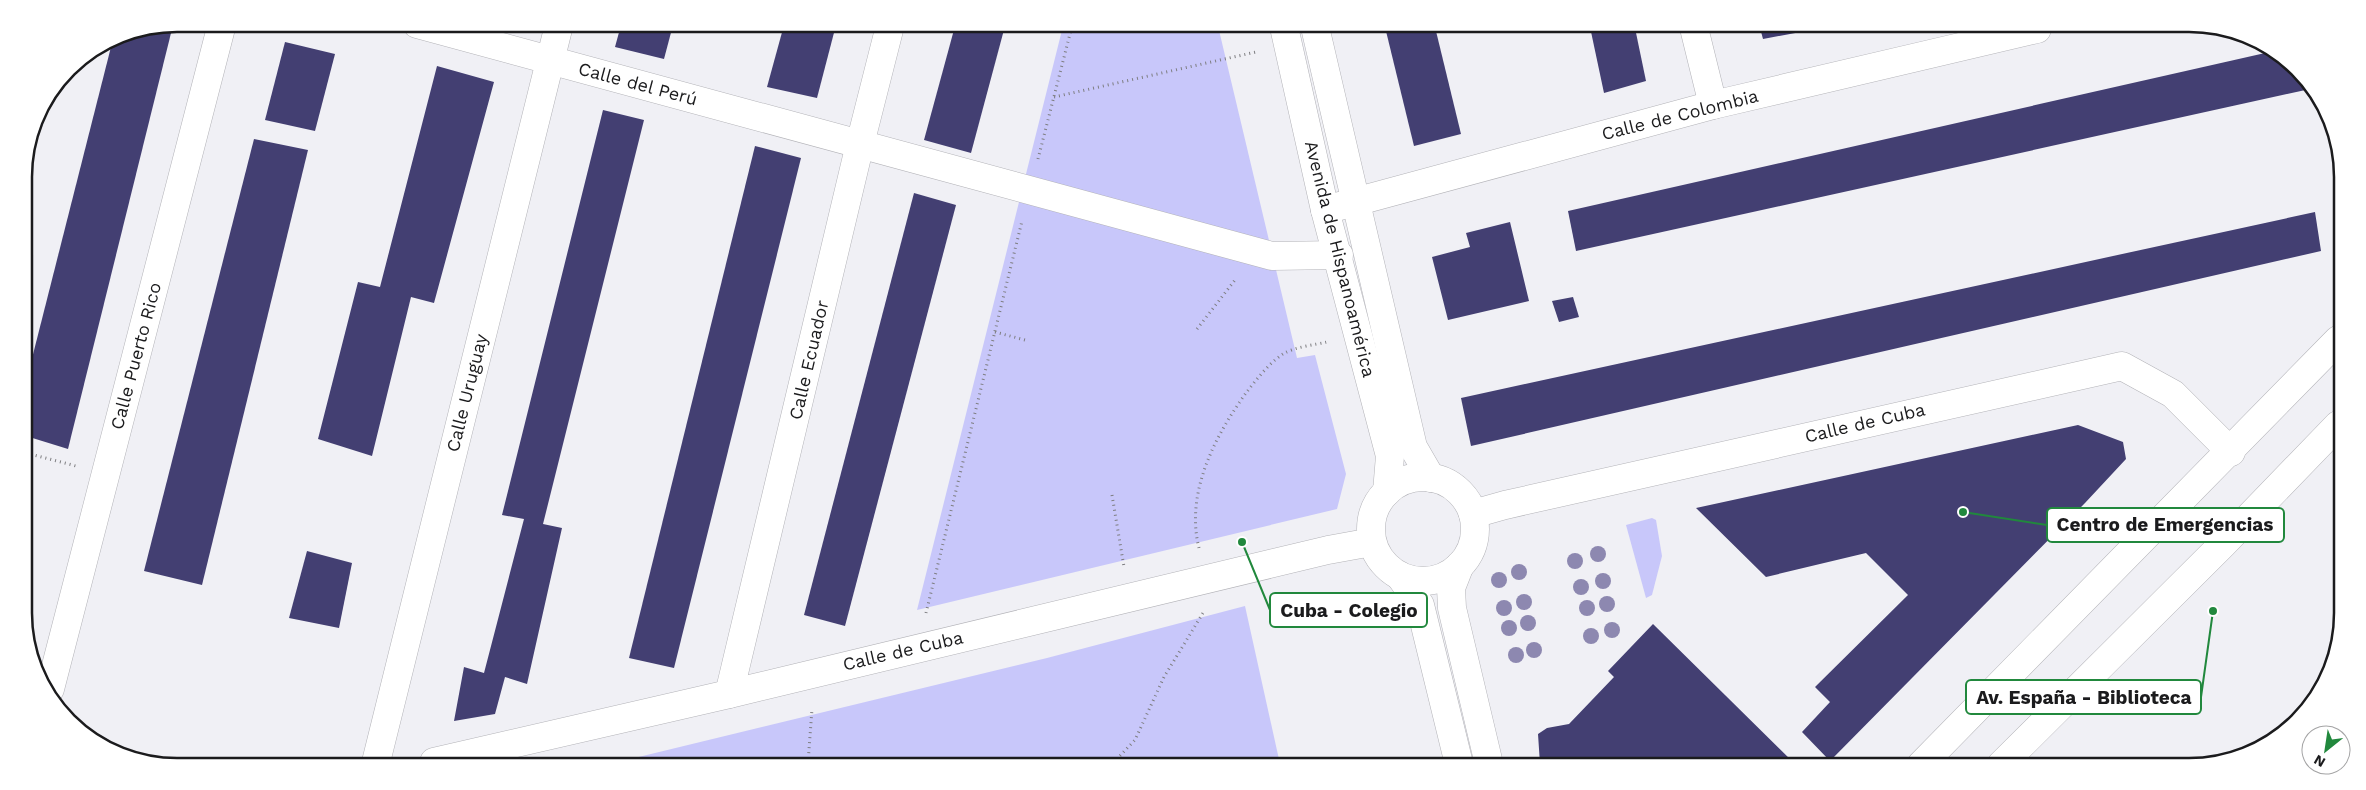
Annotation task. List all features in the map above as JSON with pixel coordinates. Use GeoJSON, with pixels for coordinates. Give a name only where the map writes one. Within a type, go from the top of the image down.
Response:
{"type":"FeatureCollection","features":[{"type":"Feature","properties":{"kind":"street","name":"Avenida de Hispanoamérica"},"geometry":{"type":"LineString","coordinates":[[1317,32],[1413,448],[1431,478]]}},
{"type":"Feature","properties":{"kind":"street"},"geometry":{"type":"LineString","coordinates":[[1695,32],[1713,105]]}},
{"type":"Feature","properties":{"kind":"street","name":"Calle de Colombia"},"geometry":{"type":"LineString","coordinates":[[1325,210],[1356,200],[1713,105],[2025,32]]}},
{"type":"Feature","properties":{"kind":"street","name":"Calle Puerto Rico"},"geometry":{"type":"LineString","coordinates":[[51,683],[220,33]]}},
{"type":"Feature","properties":{"kind":"street","name":"Calle del Perú"},"geometry":{"type":"LineString","coordinates":[[450,33],[1272,256],[1339,255]]}},
{"type":"Feature","properties":{"kind":"street","name":"Calle Uruguay"},"geometry":{"type":"LineString","coordinates":[[377,758],[557,33]]}},
{"type":"Feature","properties":{"kind":"street","name":"Calle Ecuador"},"geometry":{"type":"LineString","coordinates":[[729,694],[888,33]]}},
{"type":"Feature","properties":{"kind":"street","name":"Avenida de Hispanoamérica"},"geometry":{"type":"LineString","coordinates":[[1286,36],[1325,210],[1339,255],[1390,456],[1387,492]]}},
{"type":"Feature","properties":{"kind":"street"},"geometry":{"type":"LineString","coordinates":[[1929,757],[2231,452],[2334,344]]}},
{"type":"Feature","properties":{"kind":"street","name":"Calle de Cuba"},"geometry":{"type":"LineString","coordinates":[[1473,514],[1515,502],[2122,366],[2173,394],[2231,452]]}},
{"type":"Feature","properties":{"kind":"street"},"geometry":{"type":"LineString","coordinates":[[2009,757],[2223,544],[2334,429]]}},
{"type":"Feature","properties":{"kind":"street"},"geometry":{"type":"LineString","coordinates":[[1416,478],[1431,478],[1457,490],[1466,501],[1473,514],[1475,528],[1473,542],[1468,555],[1460,565],[1447,575],[1432,580],[1415,580],[1400,576],[1387,567],[1378,556],[1372,542],[1373,515],[1378,502],[1400,482],[1416,478]]}},
{"type":"Feature","properties":{"kind":"street","name":"Calle de Cuba"},"geometry":{"type":"LineString","coordinates":[[452,758],[729,694],[1336,548],[1372,542]]}},
{"type":"Feature","properties":{"kind":"street"},"geometry":{"type":"LineString","coordinates":[[1460,565],[1451,588],[1452,608],[1487,757]]}},
{"type":"Feature","properties":{"kind":"street"},"geometry":{"type":"LineString","coordinates":[[1400,576],[1420,605],[1457,757]]}},
{"type":"Feature","properties":{"kind":"path"},"geometry":{"type":"LineString","coordinates":[[917,648],[1070,33]]}},
{"type":"Feature","properties":{"kind":"path"},"geometry":{"type":"LineString","coordinates":[[1054,97],[1286,36]]}},
{"type":"Feature","properties":{"kind":"path"},"geometry":{"type":"LineString","coordinates":[[1197,329],[1258,251]]}},
{"type":"Feature","properties":{"kind":"path"},"geometry":{"type":"LineString","coordinates":[[995,332],[1025,340]]}},
{"type":"Feature","properties":{"kind":"path"},"geometry":{"type":"LineString","coordinates":[[1118,758],[1135,740],[1164,677],[1204,615],[1195,530],[1199,493],[1207,460],[1228,417],[1257,378],[1283,354],[1358,333]]}},
{"type":"Feature","properties":{"kind":"path"},"geometry":{"type":"LineString","coordinates":[[32,455],[105,474]]}},
{"type":"Feature","properties":{"kind":"path"},"geometry":{"type":"LineString","coordinates":[[1112,495],[1119,545],[1131,597]]}},
{"type":"Feature","properties":{"kind":"path"},"geometry":{"type":"LineString","coordinates":[[806,674],[813,715],[808,758]]}},
{"type":"Feature","properties":{"kind":"shaded area"},"geometry":{"type":"Polygon","coordinates":[[[1220,32],[1297,358],[1315,355],[1346,474],[1337,509],[917,610],[1061,33],[1220,32]]]}},
{"type":"Feature","properties":{"kind":"shaded area"},"geometry":{"type":"Polygon","coordinates":[[[1652,518],[1656,520],[1662,556],[1652,595],[1646,598],[1626,525],[1652,518]]]}},
{"type":"Feature","properties":{"kind":"shaded area"},"geometry":{"type":"Polygon","coordinates":[[[1245,606],[1279,757],[635,758],[1047,658],[1245,606]]]}},
{"type":"Feature","properties":{"kind":"building"},"geometry":{"type":"Polygon","coordinates":[[[1386,32],[1436,32],[1461,134],[1414,146],[1386,32]]]}},
{"type":"Feature","properties":{"kind":"building"},"geometry":{"type":"Polygon","coordinates":[[[1591,32],[1636,32],[1646,81],[1604,93],[1591,32]]]}},
{"type":"Feature","properties":{"kind":"building"},"geometry":{"type":"Polygon","coordinates":[[[1761,32],[1800,32],[1763,39],[1761,32]]]}},
{"type":"Feature","properties":{"kind":"building"},"geometry":{"type":"Polygon","coordinates":[[[171,33],[68,449],[32,438],[33,356],[110,49],[131,40],[149,35],[171,33]]]}},
{"type":"Feature","properties":{"kind":"building"},"geometry":{"type":"Polygon","coordinates":[[[619,33],[671,33],[664,59],[615,47],[619,33]]]}},
{"type":"Feature","properties":{"kind":"building"},"geometry":{"type":"Polygon","coordinates":[[[782,33],[834,33],[817,98],[767,87],[782,33]]]}},
{"type":"Feature","properties":{"kind":"building"},"geometry":{"type":"Polygon","coordinates":[[[953,33],[1003,33],[971,153],[924,140],[953,33]]]}},
{"type":"Feature","properties":{"kind":"building"},"geometry":{"type":"Polygon","coordinates":[[[285,42],[335,54],[315,131],[265,120],[285,42]]]}},
{"type":"Feature","properties":{"kind":"building"},"geometry":{"type":"Polygon","coordinates":[[[2263,53],[2277,62],[2305,90],[1576,251],[1568,211],[2263,53]]]}},
{"type":"Feature","properties":{"kind":"building"},"geometry":{"type":"Polygon","coordinates":[[[437,66],[494,82],[434,303],[411,297],[372,456],[318,439],[358,282],[380,287],[437,66]]]}},
{"type":"Feature","properties":{"kind":"building"},"geometry":{"type":"Polygon","coordinates":[[[603,110],[644,120],[543,524],[562,528],[527,684],[505,677],[495,714],[454,721],[464,667],[484,673],[524,519],[502,515],[603,110]]]}},
{"type":"Feature","properties":{"kind":"building"},"geometry":{"type":"Polygon","coordinates":[[[254,139],[308,150],[202,585],[144,571],[254,139]]]}},
{"type":"Feature","properties":{"kind":"building"},"geometry":{"type":"Polygon","coordinates":[[[755,146],[801,158],[674,668],[629,658],[755,146]]]}},
{"type":"Feature","properties":{"kind":"building"},"geometry":{"type":"Polygon","coordinates":[[[914,193],[956,205],[845,626],[804,615],[914,193]]]}},
{"type":"Feature","properties":{"kind":"building"},"geometry":{"type":"Polygon","coordinates":[[[2315,212],[2321,251],[1471,446],[1461,398],[2315,212]]]}},
{"type":"Feature","properties":{"kind":"building"},"geometry":{"type":"Polygon","coordinates":[[[1510,222],[1529,301],[1448,320],[1432,257],[1470,247],[1466,233],[1510,222]]]}},
{"type":"Feature","properties":{"kind":"building"},"geometry":{"type":"Polygon","coordinates":[[[1573,297],[1579,317],[1559,322],[1552,301],[1573,297]]]}},
{"type":"Feature","properties":{"kind":"building"},"geometry":{"type":"Polygon","coordinates":[[[2078,425],[2123,442],[2126,459],[2085,503],[1834,757],[1826,757],[1802,732],[1830,702],[1815,687],[1908,595],[1866,553],[1766,577],[1696,508],[2078,425]]]}},
{"type":"Feature","properties":{"kind":"building"},"geometry":{"type":"Polygon","coordinates":[[[307,551],[352,563],[339,628],[289,618],[307,551]]]}},
{"type":"Feature","properties":{"kind":"building"},"geometry":{"type":"Polygon","coordinates":[[[1653,624],[1788,757],[1540,757],[1538,734],[1547,728],[1569,724],[1614,677],[1608,671],[1653,624]]]}},
{"type":"Feature","properties":{"kind":"place","name":"Centro de Emergencias"},"geometry":{"type":"Point","coordinates":[1963,512]}},
{"type":"Feature","properties":{"kind":"place","name":"Cuba - Colegio"},"geometry":{"type":"Point","coordinates":[1242,542]}},
{"type":"Feature","properties":{"kind":"place","name":"Av. España - Biblioteca"},"geometry":{"type":"Point","coordinates":[2213,611]}}]}
